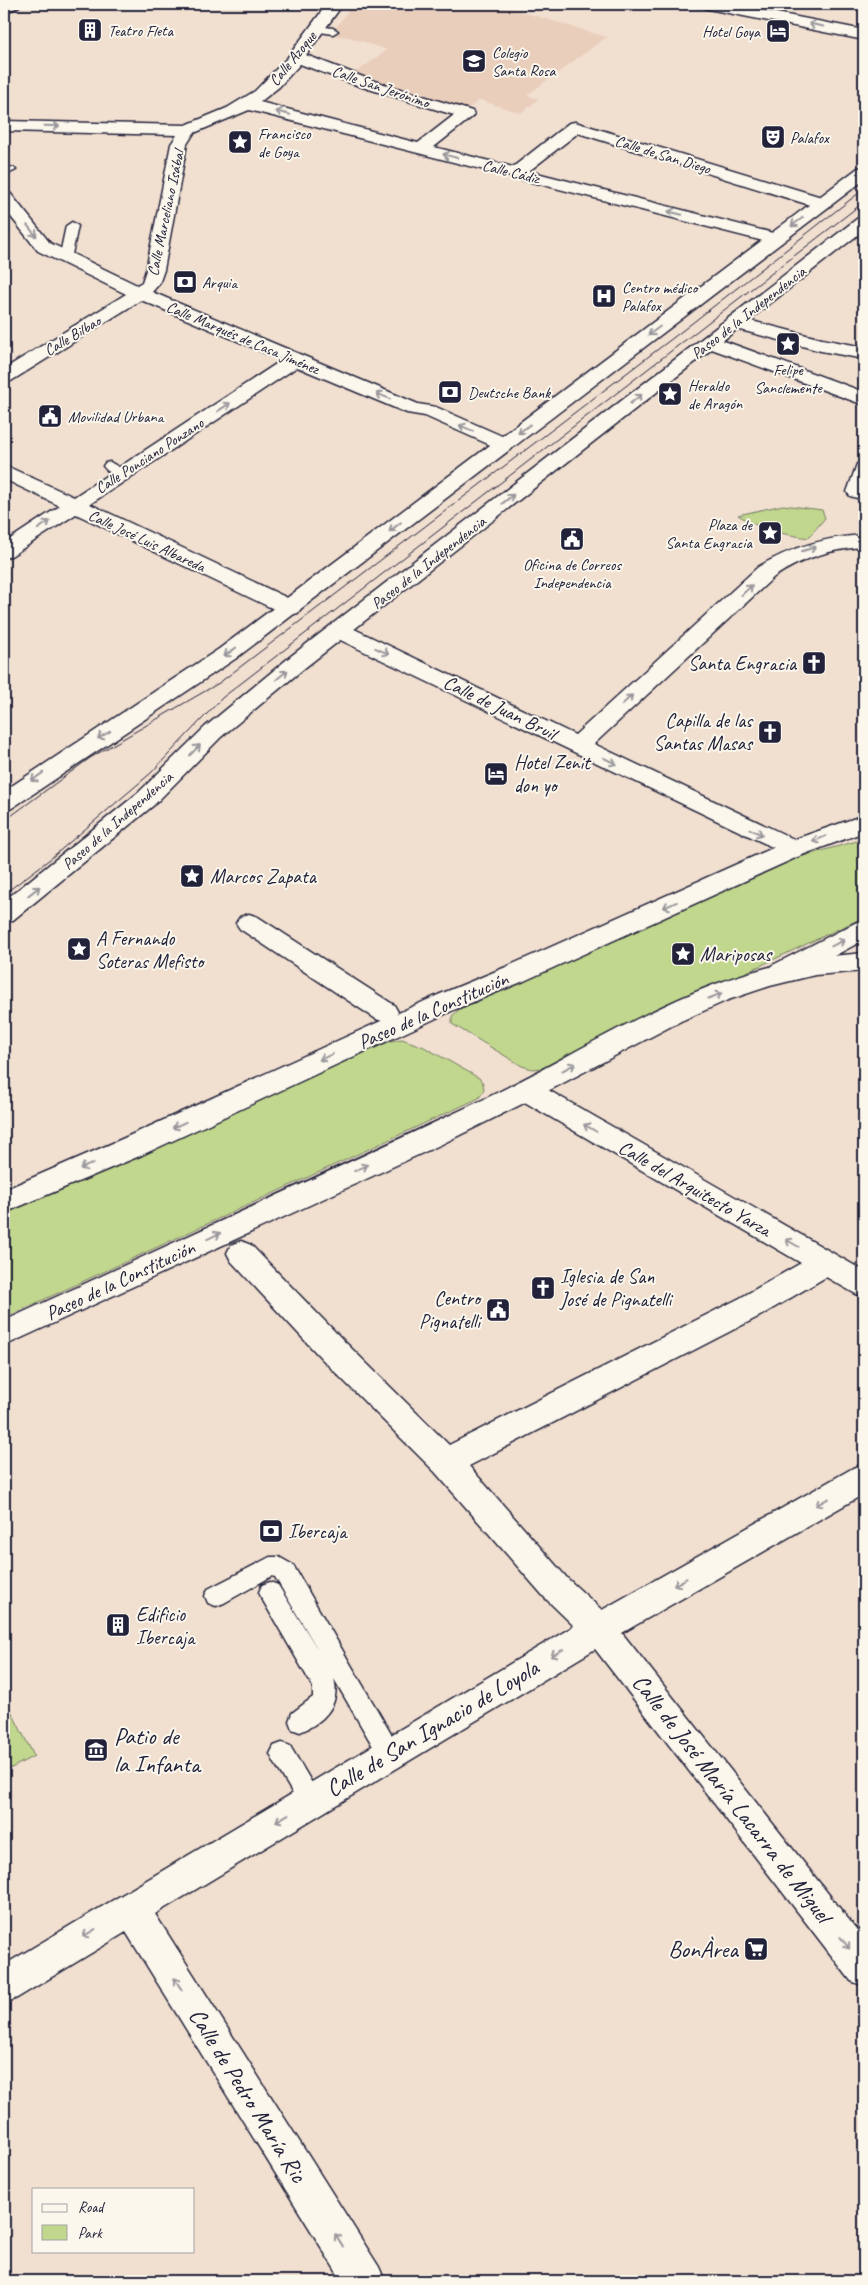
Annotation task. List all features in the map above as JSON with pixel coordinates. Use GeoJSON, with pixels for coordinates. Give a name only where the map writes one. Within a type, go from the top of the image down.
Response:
{"type":"FeatureCollection","features":[{"type":"Feature","properties":{"kind":"street"},"geometry":{"type":"LineString","coordinates":[[4,8],[13,4]]}},
{"type":"Feature","properties":{"kind":"street","name":"Calle Azoque"},"geometry":{"type":"LineString","coordinates":[[188,130],[246,104],[267,89],[286,70],[335,4]]}},
{"type":"Feature","properties":{"kind":"street"},"geometry":{"type":"LineString","coordinates":[[708,4],[864,34]]}},
{"type":"Feature","properties":{"kind":"street","name":"Calle San Jerónimo"},"geometry":{"type":"LineString","coordinates":[[296,56],[365,83],[466,114],[422,148]]}},
{"type":"Feature","properties":{"kind":"street","name":"Calle Cádiz"},"geometry":{"type":"LineString","coordinates":[[246,104],[775,238]]}},
{"type":"Feature","properties":{"kind":"street"},"geometry":{"type":"LineString","coordinates":[[4,126],[188,130]]}},
{"type":"Feature","properties":{"kind":"street","name":"Calle de San Diego"},"geometry":{"type":"LineString","coordinates":[[516,173],[575,127],[822,203]]}},
{"type":"Feature","properties":{"kind":"street","name":"Calle Marceliano Isábal"},"geometry":{"type":"LineString","coordinates":[[138,292],[150,284],[155,270],[179,144],[188,130]]}},
{"type":"Feature","properties":{"kind":"street"},"geometry":{"type":"LineString","coordinates":[[4,802],[72,754],[136,716],[184,684],[290,608],[864,172]]}},
{"type":"Feature","properties":{"kind":"street","name":"Calle Marqués de Casa Jiménez"},"geometry":{"type":"LineString","coordinates":[[4,197],[44,247],[65,259],[414,409],[429,412],[504,444]]}},
{"type":"Feature","properties":{"kind":"street","name":"Paseo de la Independencia"},"geometry":{"type":"LineString","coordinates":[[4,914],[161,786],[229,718],[573,447],[862,227]]}},
{"type":"Feature","properties":{"kind":"street","name":"Calle Bilbao"},"geometry":{"type":"LineString","coordinates":[[4,377],[127,302],[138,292]]}},
{"type":"Feature","properties":{"kind":"street"},"geometry":{"type":"LineString","coordinates":[[736,322],[821,345],[864,353]]}},
{"type":"Feature","properties":{"kind":"street"},"geometry":{"type":"LineString","coordinates":[[716,344],[864,399]]}},
{"type":"Feature","properties":{"kind":"street","name":"Calle Ponciano Ponzano"},"geometry":{"type":"LineString","coordinates":[[4,552],[73,505],[116,470],[296,359]]}},
{"type":"Feature","properties":{"kind":"street"},"geometry":{"type":"LineString","coordinates":[[857,492],[864,468]]}},
{"type":"Feature","properties":{"kind":"street","name":"Calle José Luis Albareda"},"geometry":{"type":"LineString","coordinates":[[4,471],[290,608]]}},
{"type":"Feature","properties":{"kind":"street"},"geometry":{"type":"LineString","coordinates":[[578,745],[766,572],[788,557],[804,550],[825,544],[864,541]]}},
{"type":"Feature","properties":{"kind":"street","name":"Calle de Juan Bruil"},"geometry":{"type":"LineString","coordinates":[[340,631],[793,850]]}},
{"type":"Feature","properties":{"kind":"street","name":"Paseo de la Constitución"},"geometry":{"type":"LineString","coordinates":[[4,1202],[132,1147],[447,1002],[515,974],[793,850],[864,823]]}},
{"type":"Feature","properties":{"kind":"street"},"geometry":{"type":"LineString","coordinates":[[249,923],[385,1012]]}},
{"type":"Feature","properties":{"kind":"street","name":"Paseo de la Constitución"},"geometry":{"type":"LineString","coordinates":[[4,1334],[526,1090],[642,1028],[693,1005],[780,973],[864,929]]}},
{"type":"Feature","properties":{"kind":"street","name":"Paseo de la Constitución"},"geometry":{"type":"LineString","coordinates":[[780,973],[834,964],[864,962]]}},
{"type":"Feature","properties":{"kind":"street","name":"Calle del Arquitecto Yarza"},"geometry":{"type":"LineString","coordinates":[[526,1090],[864,1285]]}},
{"type":"Feature","properties":{"kind":"street","name":"Calle de José María Lacarra de Miguel"},"geometry":{"type":"LineString","coordinates":[[241,1253],[333,1350],[446,1462],[556,1588],[599,1629],[864,1968]]}},
{"type":"Feature","properties":{"kind":"street"},"geometry":{"type":"LineString","coordinates":[[446,1462],[750,1307],[826,1263]]}},
{"type":"Feature","properties":{"kind":"street","name":"Calle de San Ignacio de Loyola"},"geometry":{"type":"LineString","coordinates":[[4,1985],[599,1629],[864,1478]]}},
{"type":"Feature","properties":{"kind":"street","name":"Calle de Pedro María Ric"},"geometry":{"type":"LineString","coordinates":[[131,1908],[365,2281]]}},
{"type":"Feature","properties":{"kind":"lane"},"geometry":{"type":"LineString","coordinates":[[317,29],[334,31]]}},
{"type":"Feature","properties":{"kind":"lane"},"geometry":{"type":"LineString","coordinates":[[65,259],[72,226]]}},
{"type":"Feature","properties":{"kind":"lane"},"geometry":{"type":"LineString","coordinates":[[216,1596],[267,1568],[280,1567],[285,1572],[390,1754]]}},
{"type":"Feature","properties":{"kind":"lane"},"geometry":{"type":"LineString","coordinates":[[270,1592],[323,1679],[326,1688],[321,1707],[300,1721]]}},
{"type":"Feature","properties":{"kind":"lane"},"geometry":{"type":"LineString","coordinates":[[282,1754],[310,1801]]}},
{"type":"Feature","properties":{"kind":"shaded area","name":"Colegio Santa Rosa"},"geometry":{"type":"Polygon","coordinates":[[[388,4],[495,4],[607,37],[527,95],[539,99],[521,113],[480,100],[464,111],[352,75],[387,50],[349,37],[331,35],[352,5],[374,9],[378,6],[384,8],[388,4]]]}},
{"type":"Feature","properties":{"kind":"green space"},"geometry":{"type":"Polygon","coordinates":[[[783,505],[822,510],[825,518],[808,538],[771,531],[738,515],[783,505]]]}},
{"type":"Feature","properties":{"kind":"green space"},"geometry":{"type":"Polygon","coordinates":[[[864,839],[864,917],[543,1068],[532,1069],[522,1066],[452,1024],[452,1016],[460,1009],[800,857],[864,839]]]}},
{"type":"Feature","properties":{"kind":"green space"},"geometry":{"type":"Polygon","coordinates":[[[402,1039],[424,1047],[479,1078],[483,1083],[484,1090],[479,1098],[4,1318],[4,1214],[391,1041],[402,1039]]]}},
{"type":"Feature","properties":{"kind":"green space"},"geometry":{"type":"Polygon","coordinates":[[[4,1700],[34,1756],[4,1772],[4,1700]]]}},
{"type":"Feature","properties":{"kind":"tram line"},"geometry":{"type":"LineString","coordinates":[[4,821],[90,758],[219,683],[682,331],[864,189]]}},
{"type":"Feature","properties":{"kind":"tram line"},"geometry":{"type":"LineString","coordinates":[[4,894],[50,859],[151,773],[222,698],[864,202]]}},
{"type":"Feature","properties":{"kind":"place","name":"Teatro Fleta"},"geometry":{"type":"Point","coordinates":[90,30]}},
{"type":"Feature","properties":{"kind":"place","name":"Hotel Goya"},"geometry":{"type":"Point","coordinates":[778,31]}},
{"type":"Feature","properties":{"kind":"place","name":"Colegio Santa Rosa"},"geometry":{"type":"Point","coordinates":[474,61]}},
{"type":"Feature","properties":{"kind":"place","name":"Palafox"},"geometry":{"type":"Point","coordinates":[773,137]}},
{"type":"Feature","properties":{"kind":"place","name":"Francisco de Goya"},"geometry":{"type":"Point","coordinates":[240,142]}},
{"type":"Feature","properties":{"kind":"place","name":"Arquia"},"geometry":{"type":"Point","coordinates":[185,282]}},
{"type":"Feature","properties":{"kind":"place","name":"Centro médico Palafox"},"geometry":{"type":"Point","coordinates":[604,296]}},
{"type":"Feature","properties":{"kind":"place","name":"Felipe Sanclemente"},"geometry":{"type":"Point","coordinates":[788,344]}},
{"type":"Feature","properties":{"kind":"place","name":"Deutsche Bank"},"geometry":{"type":"Point","coordinates":[450,392]}},
{"type":"Feature","properties":{"kind":"place","name":"Heraldo de Aragón"},"geometry":{"type":"Point","coordinates":[670,394]}},
{"type":"Feature","properties":{"kind":"place","name":"Movilidad Urbana"},"geometry":{"type":"Point","coordinates":[50,416]}},
{"type":"Feature","properties":{"kind":"place","name":"Plaza de Santa Engracia"},"geometry":{"type":"Point","coordinates":[770,533]}},
{"type":"Feature","properties":{"kind":"place","name":"Oficina de Correos Independencia"},"geometry":{"type":"Point","coordinates":[572,539]}},
{"type":"Feature","properties":{"kind":"place","name":"Santa Engracia"},"geometry":{"type":"Point","coordinates":[814,663]}},
{"type":"Feature","properties":{"kind":"place","name":"Capilla de las Santas Masas"},"geometry":{"type":"Point","coordinates":[770,732]}},
{"type":"Feature","properties":{"kind":"place","name":"Hotel Zenit don yo"},"geometry":{"type":"Point","coordinates":[496,774]}},
{"type":"Feature","properties":{"kind":"place","name":"Marcos Zapata"},"geometry":{"type":"Point","coordinates":[192,876]}},
{"type":"Feature","properties":{"kind":"place","name":"A Fernando Soteras Mefisto"},"geometry":{"type":"Point","coordinates":[79,949]}},
{"type":"Feature","properties":{"kind":"place","name":"Mariposas"},"geometry":{"type":"Point","coordinates":[683,954]}},
{"type":"Feature","properties":{"kind":"place","name":"Iglesia de San José de Pignatelli"},"geometry":{"type":"Point","coordinates":[543,1288]}},
{"type":"Feature","properties":{"kind":"place","name":"Centro Pignatelli"},"geometry":{"type":"Point","coordinates":[498,1310]}},
{"type":"Feature","properties":{"kind":"place","name":"Ibercaja"},"geometry":{"type":"Point","coordinates":[271,1531]}},
{"type":"Feature","properties":{"kind":"place","name":"Edificio Ibercaja"},"geometry":{"type":"Point","coordinates":[118,1625]}},
{"type":"Feature","properties":{"kind":"place","name":"Patio de la Infanta"},"geometry":{"type":"Point","coordinates":[96,1750]}},
{"type":"Feature","properties":{"kind":"place","name":"BonÀrea"},"geometry":{"type":"Point","coordinates":[756,1949]}}]}
